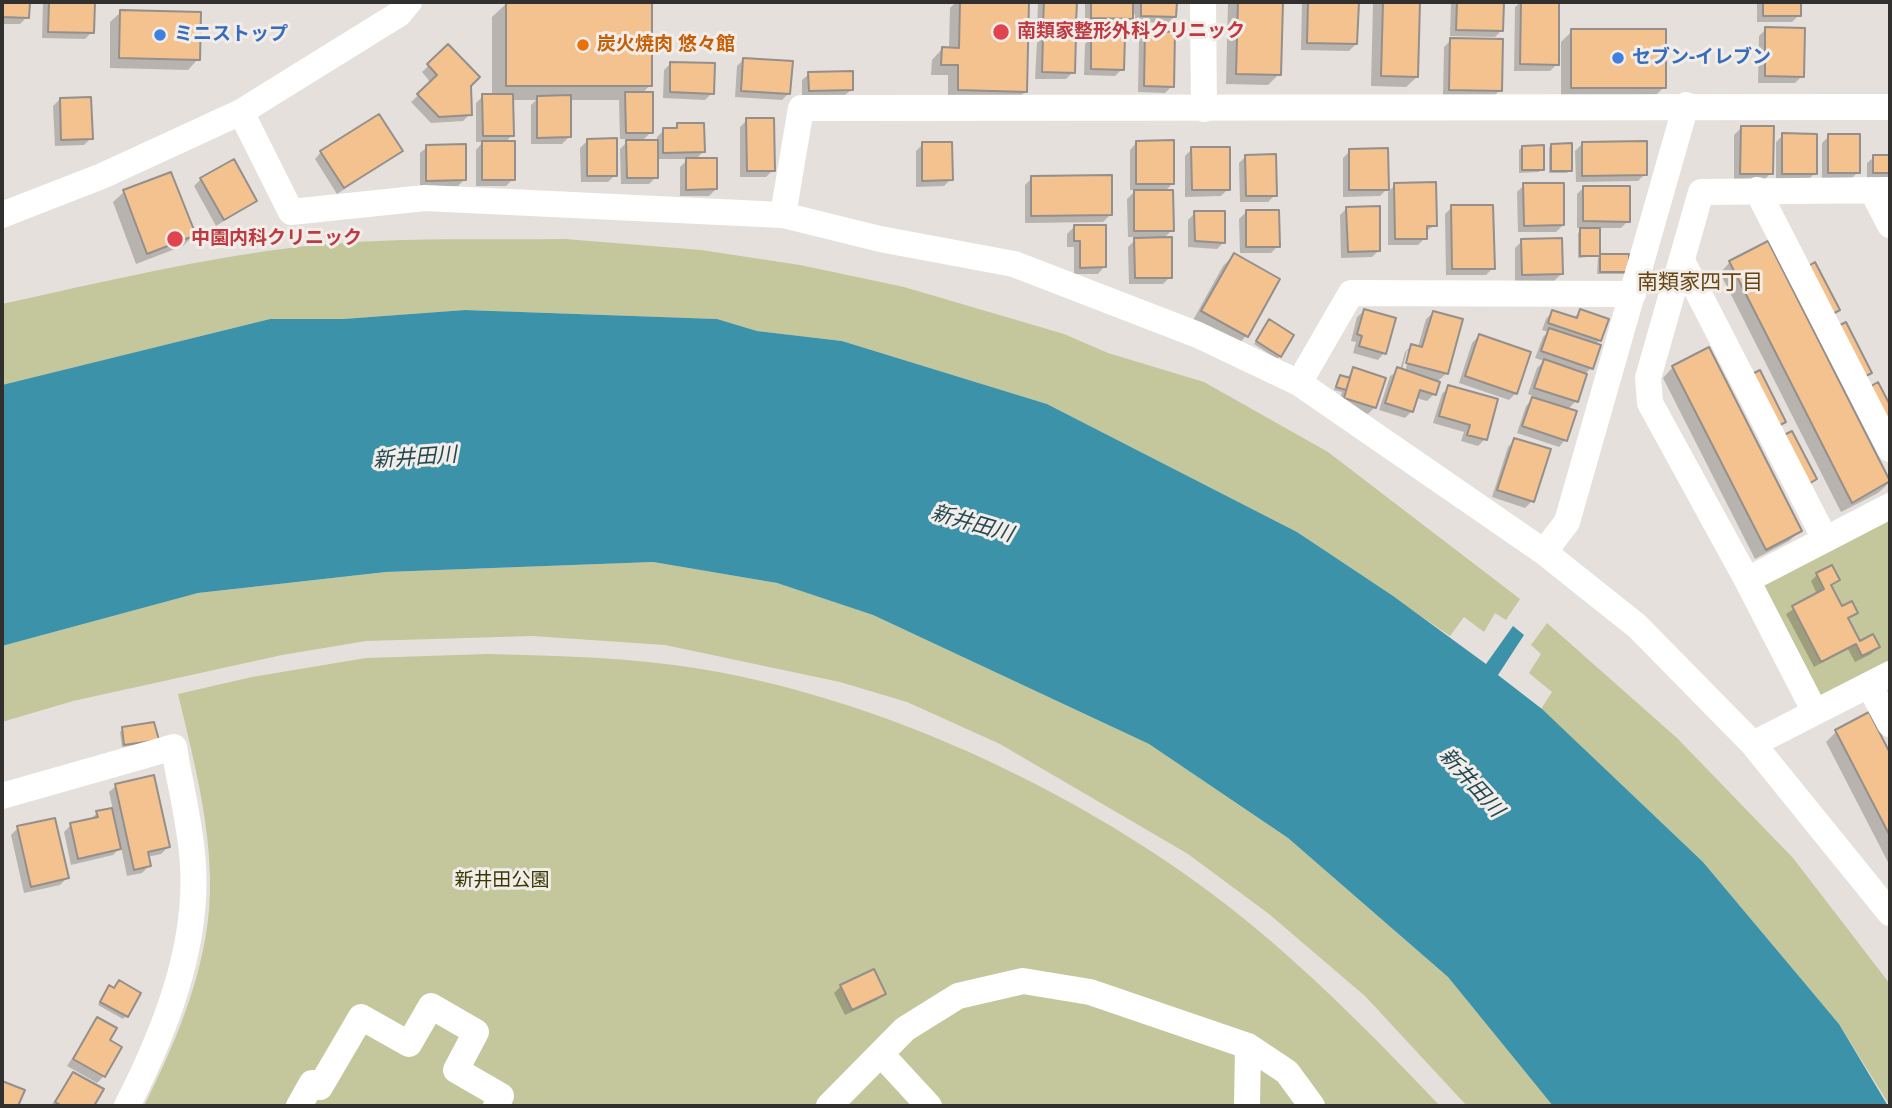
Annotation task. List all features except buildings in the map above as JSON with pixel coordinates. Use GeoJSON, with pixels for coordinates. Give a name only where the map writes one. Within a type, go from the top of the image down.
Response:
{"type":"FeatureCollection","features":[{"type":"Feature","properties":{"kind":"street"},"geometry":{"type":"LineString","coordinates":[[2,215],[102,176],[241,112],[314,70],[399,14],[409,2]]}},
{"type":"Feature","properties":{"kind":"street"},"geometry":{"type":"LineString","coordinates":[[1203,2],[1204,109]]}},
{"type":"Feature","properties":{"kind":"street"},"geometry":{"type":"LineString","coordinates":[[1544,552],[1567,522],[1686,105]]}},
{"type":"Feature","properties":{"kind":"street"},"geometry":{"type":"LineString","coordinates":[[783,215],[801,108],[1204,109],[1686,105],[1890,107]]}},
{"type":"Feature","properties":{"kind":"street"},"geometry":{"type":"LineString","coordinates":[[241,112],[291,212],[425,198],[783,215],[880,239],[1014,264],[1198,335],[1298,383],[1544,552],[1637,626],[1753,744],[1890,914]]}},
{"type":"Feature","properties":{"kind":"street"},"geometry":{"type":"LineString","coordinates":[[1757,190],[1890,449]]}},
{"type":"Feature","properties":{"kind":"street"},"geometry":{"type":"LineString","coordinates":[[1815,712],[1747,580],[1650,403],[1648,378],[1701,192],[1881,190],[1890,225]]}},
{"type":"Feature","properties":{"kind":"street"},"geometry":{"type":"LineString","coordinates":[[1682,261],[1825,538]]}},
{"type":"Feature","properties":{"kind":"street"},"geometry":{"type":"LineString","coordinates":[[1298,383],[1351,293],[1633,294]]}},
{"type":"Feature","properties":{"kind":"street"},"geometry":{"type":"LineString","coordinates":[[1747,580],[1890,506]]}},
{"type":"Feature","properties":{"kind":"street"},"geometry":{"type":"LineString","coordinates":[[1753,744],[1880,679],[1890,724]]}},
{"type":"Feature","properties":{"kind":"street"},"geometry":{"type":"LineString","coordinates":[[2,796],[174,747],[193,865],[188,945],[155,1051],[127,1106]]}},
{"type":"Feature","properties":{"kind":"street"},"geometry":{"type":"LineString","coordinates":[[829,1106],[905,1029],[958,996],[1023,981],[1090,992],[1248,1046],[1287,1072],[1312,1106]]}},
{"type":"Feature","properties":{"kind":"street"},"geometry":{"type":"LineString","coordinates":[[299,1106],[312,1083],[320,1087],[361,1017],[409,1044],[431,1006],[476,1032],[456,1070],[501,1096],[496,1106]]}},
{"type":"Feature","properties":{"kind":"street"},"geometry":{"type":"LineString","coordinates":[[1247,1106],[1248,1046]]}},
{"type":"Feature","properties":{"kind":"street"},"geometry":{"type":"LineString","coordinates":[[881,1054],[929,1106]]}},
{"type":"Feature","properties":{"kind":"green space"},"geometry":{"type":"Polygon","coordinates":[[[565,239],[701,250],[800,265],[904,287],[1064,334],[1108,353],[1204,382],[1328,452],[1520,599],[1506,620],[1495,613],[1484,632],[1464,617],[1450,636],[1297,532],[1047,404],[842,341],[757,331],[717,319],[465,310],[343,319],[270,319],[2,385],[2,304],[191,264],[305,246],[402,240],[565,239]]]}},
{"type":"Feature","properties":{"kind":"green space"},"geometry":{"type":"Polygon","coordinates":[[[1890,514],[1890,665],[1820,702],[1757,584],[1890,514]]]}},
{"type":"Feature","properties":{"kind":"green space"},"geometry":{"type":"Polygon","coordinates":[[[653,562],[777,583],[873,615],[1149,744],[1288,838],[1448,977],[1553,1106],[1467,1106],[1365,996],[1269,914],[1188,854],[1000,744],[907,702],[840,682],[665,645],[532,636],[366,641],[282,655],[73,701],[2,722],[2,646],[198,593],[386,572],[653,562]]]}},
{"type":"Feature","properties":{"kind":"green space"},"geometry":{"type":"Polygon","coordinates":[[[1547,623],[1677,738],[1793,858],[1890,984],[1890,1106],[1839,1024],[1703,862],[1541,709],[1552,692],[1529,673],[1541,654],[1531,645],[1547,623]]]}},
{"type":"Feature","properties":{"kind":"green space","name":"新井田公園"},"geometry":{"type":"Polygon","coordinates":[[[488,654],[648,662],[701,669],[776,685],[853,707],[929,735],[1004,768],[1077,806],[1147,848],[1212,894],[1272,942],[1316,982],[1440,1106],[144,1106],[191,996],[209,908],[207,831],[178,694],[252,677],[366,658],[488,654]]]}},
{"type":"Feature","properties":{"kind":"water","name":"新井田川"},"geometry":{"type":"Polygon","coordinates":[[[465,310],[717,319],[757,331],[842,341],[1047,404],[1297,532],[1393,596],[1486,664],[1513,626],[1524,635],[1498,675],[1542,709],[1703,862],[1839,1024],[1888,1106],[1553,1106],[1448,977],[1288,838],[1149,744],[873,615],[777,583],[653,562],[386,572],[198,593],[2,646],[2,385],[270,319],[343,319],[465,310]]]}},
{"type":"Feature","properties":{"kind":"place","name":"南類家整形外科クリニック"},"geometry":{"type":"Point","coordinates":[1001,32]}},
{"type":"Feature","properties":{"kind":"place","name":"ミニストップ"},"geometry":{"type":"Point","coordinates":[160,35]}},
{"type":"Feature","properties":{"kind":"place","name":"炭火焼肉 悠々館"},"geometry":{"type":"Point","coordinates":[583,45]}},
{"type":"Feature","properties":{"kind":"place","name":"セブン-イレブン"},"geometry":{"type":"Point","coordinates":[1618,58]}},
{"type":"Feature","properties":{"kind":"place","name":"中園内科クリニック"},"geometry":{"type":"Point","coordinates":[175,239]}},
{"type":"Feature","properties":{"kind":"district","name":"南類家四丁目"},"geometry":{"type":"Point","coordinates":[1700,283]}}]}
